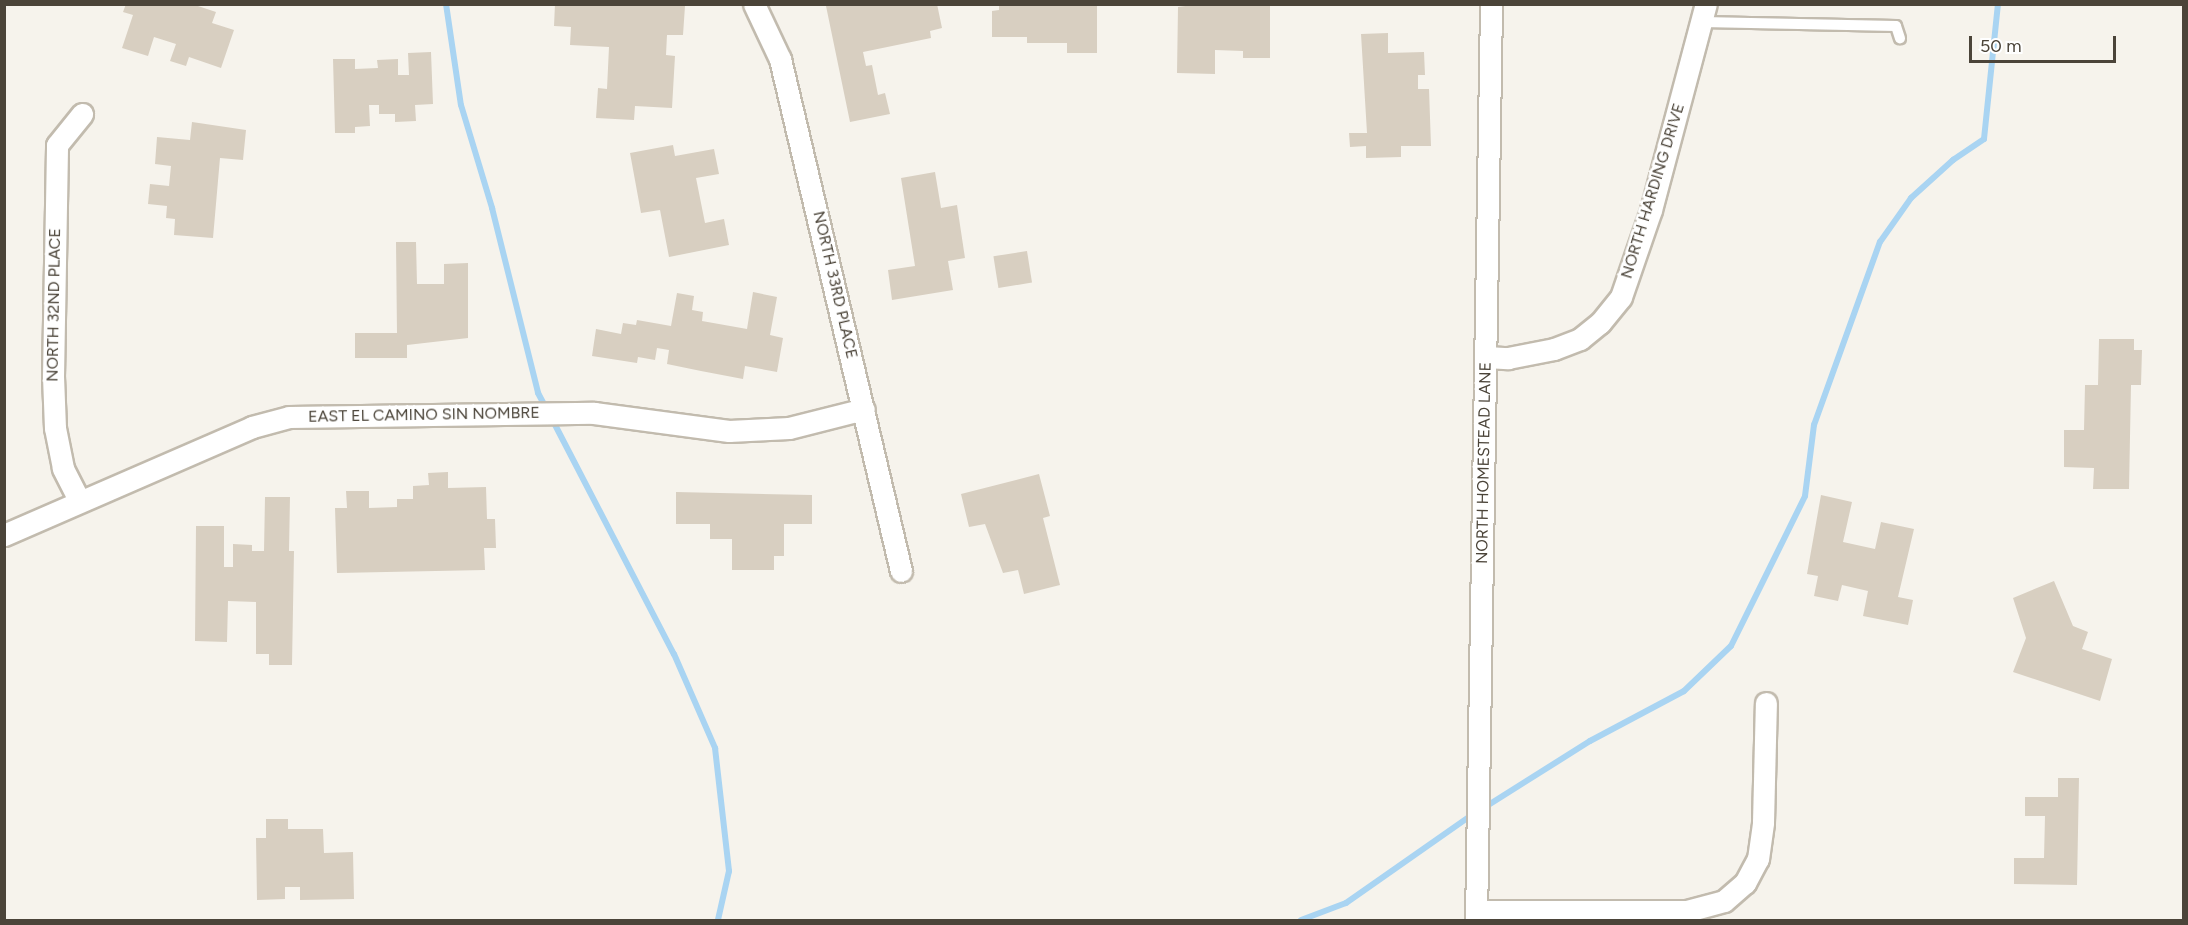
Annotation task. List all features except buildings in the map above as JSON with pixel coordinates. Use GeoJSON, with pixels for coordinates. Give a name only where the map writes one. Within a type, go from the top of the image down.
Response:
{"type":"FeatureCollection","features":[{"type":"Feature","properties":{"kind":"street","name":"NORTH 33RD PLACE"},"geometry":{"type":"LineString","coordinates":[[754,4],[780,59],[901,571]]}},
{"type":"Feature","properties":{"kind":"street","name":"NORTH HOMESTEAD LANE"},"geometry":{"type":"LineString","coordinates":[[1476,916],[1491,4]]}},
{"type":"Feature","properties":{"kind":"street","name":"NORTH HARDING DRIVE"},"geometry":{"type":"LineString","coordinates":[[1486,357],[1508,358],[1554,349],[1580,339],[1600,323],[1621,297],[1651,210],[1704,13]]}},
{"type":"Feature","properties":{"kind":"street","name":"NORTH 32ND PLACE"},"geometry":{"type":"LineString","coordinates":[[79,500],[63,468],[55,428],[53,377],[57,145],[82,114]]}},
{"type":"Feature","properties":{"kind":"street","name":"EAST EL CAMINO SIN NOMBRE"},"geometry":{"type":"LineString","coordinates":[[4,535],[79,500],[252,427],[289,417],[560,413],[621,415],[729,431],[789,428],[864,409]]}},
{"type":"Feature","properties":{"kind":"street"},"geometry":{"type":"LineString","coordinates":[[1476,916],[1687,911],[1724,901],[1745,883],[1758,859],[1763,822],[1766,703]]}},
{"type":"Feature","properties":{"kind":"lane"},"geometry":{"type":"LineString","coordinates":[[1704,13],[1896,26],[1900,38]]}},
{"type":"Feature","properties":{"kind":"waterway"},"geometry":{"type":"LineString","coordinates":[[446,4],[461,105],[492,208],[538,393],[547,410]]}},
{"type":"Feature","properties":{"kind":"waterway"},"geometry":{"type":"LineString","coordinates":[[1482,809],[1590,741],[1684,691],[1731,646],[1805,496],[1814,425],[1880,242],[1911,198],[1953,160],[1984,139],[1998,4]]}},
{"type":"Feature","properties":{"kind":"waterway"},"geometry":{"type":"LineString","coordinates":[[552,419],[674,654],[715,748],[729,871],[718,920]]}},
{"type":"Feature","properties":{"kind":"waterway"},"geometry":{"type":"LineString","coordinates":[[1301,920],[1346,903],[1473,814]]}}]}
